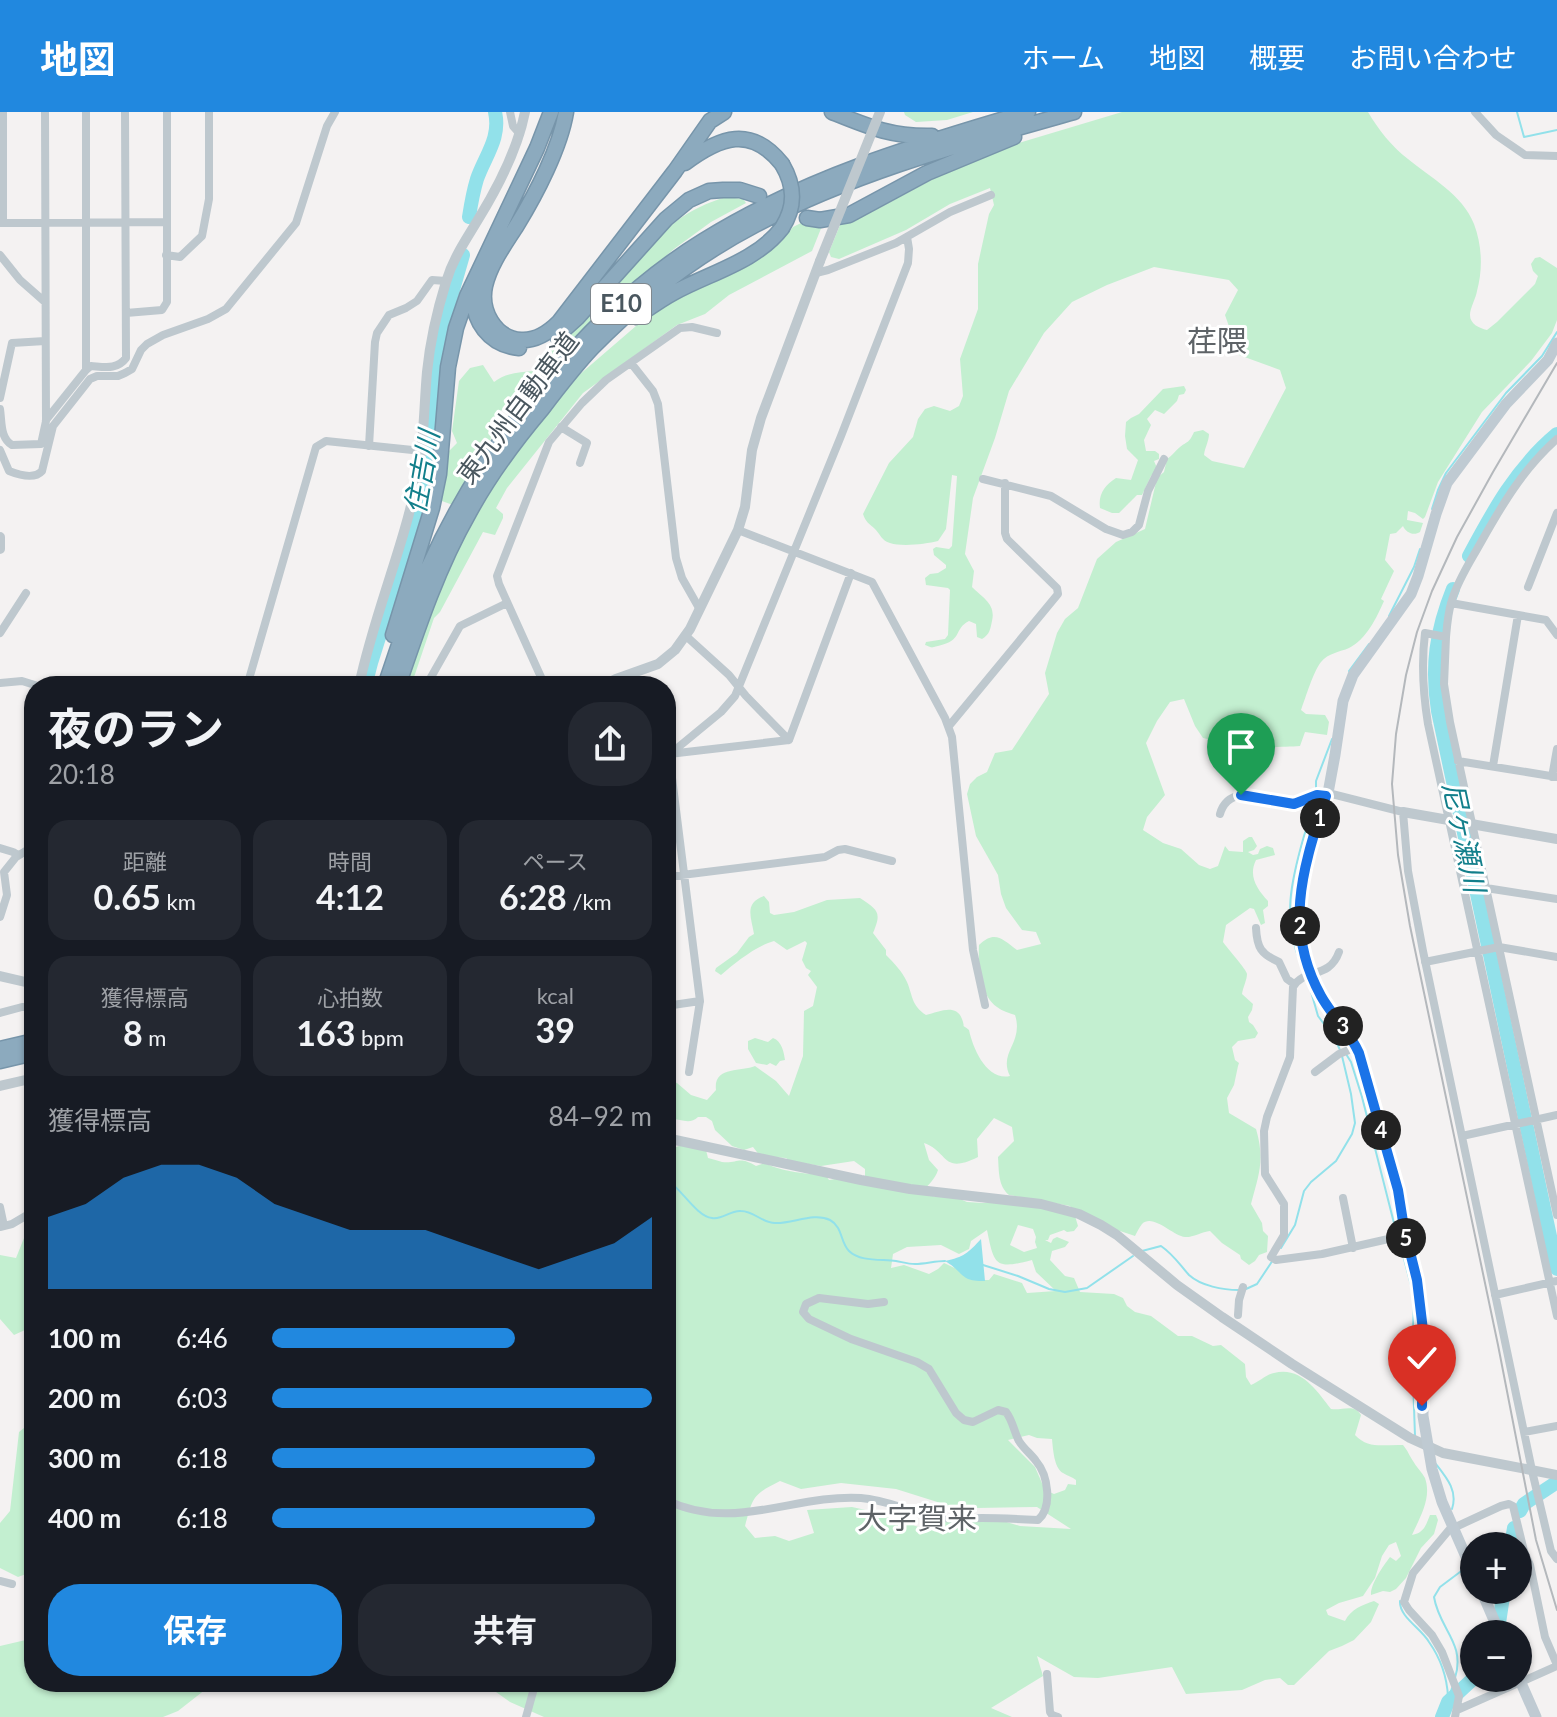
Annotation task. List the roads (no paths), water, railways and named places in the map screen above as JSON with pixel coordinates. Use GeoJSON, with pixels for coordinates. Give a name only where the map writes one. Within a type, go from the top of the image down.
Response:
{"type":"FeatureCollection","features":[{"type":"Feature","properties":{"kind":"highway"},"geometry":{"type":"LineString","coordinates":[[384,676],[390,645],[432,508],[439,474],[448,367],[456,328],[467,296],[551,112]]}},
{"type":"Feature","properties":{"kind":"highway"},"geometry":{"type":"LineString","coordinates":[[566,112],[555,151],[486,280],[486,312],[493,324],[507,336],[518,340],[535,338],[559,322],[710,121],[724,112]]}},
{"type":"Feature","properties":{"kind":"highway"},"geometry":{"type":"LineString","coordinates":[[832,112],[884,132],[904,136],[950,135]]}},
{"type":"Feature","properties":{"kind":"highway","name":"東九州自動車道"},"geometry":{"type":"LineString","coordinates":[[386,676],[428,567],[487,461],[553,375],[601,324],[662,269],[702,241],[811,185],[878,157],[1028,112]]}},
{"type":"Feature","properties":{"kind":"highway","name":"東九州自動車道"},"geometry":{"type":"LineString","coordinates":[[401,676],[436,583],[469,513],[521,434],[590,350],[667,280],[756,224],[835,188],[899,164],[1074,112]]}},
{"type":"Feature","properties":{"kind":"highway"},"geometry":{"type":"LineString","coordinates":[[807,218],[820,220],[849,215],[927,173],[1082,112]]}},
{"type":"Feature","properties":{"kind":"highway"},"geometry":{"type":"LineString","coordinates":[[590,350],[673,293],[771,241],[790,212],[793,199],[791,180],[782,164],[764,145],[730,139],[716,143],[675,171]]}},
{"type":"Feature","properties":{"kind":"highway"},"geometry":{"type":"LineString","coordinates":[[490,245],[474,295],[479,324],[501,344],[536,348],[569,326],[666,219],[689,200],[709,191],[723,190],[740,190],[759,196]]}},
{"type":"Feature","properties":{"kind":"highway"},"geometry":{"type":"LineString","coordinates":[[0,1049],[24,1043]]}},
{"type":"Feature","properties":{"kind":"highway"},"geometry":{"type":"LineString","coordinates":[[0,1061],[24,1055]]}},
{"type":"Feature","properties":{"kind":"main road"},"geometry":{"type":"LineString","coordinates":[[1460,1543],[1438,1490],[1428,1448],[1423,1416],[1422,1317],[1398,1190],[1352,1049],[1307,976],[1300,928],[1300,895],[1305,864],[1327,795],[1348,685],[1411,594],[1447,483],[1506,404],[1548,360],[1557,343]]}},
{"type":"Feature","properties":{"kind":"main road"},"geometry":{"type":"LineString","coordinates":[[1525,1692],[1536,1717]]}},
{"type":"Feature","properties":{"kind":"street"},"geometry":{"type":"LineString","coordinates":[[3,112],[2,223],[166,222]]}},
{"type":"Feature","properties":{"kind":"street"},"geometry":{"type":"LineString","coordinates":[[0,409],[4,438],[8,443],[41,444],[46,421],[45,112]]}},
{"type":"Feature","properties":{"kind":"street"},"geometry":{"type":"LineString","coordinates":[[86,112],[86,370]]}},
{"type":"Feature","properties":{"kind":"street"},"geometry":{"type":"LineString","coordinates":[[46,421],[91,366],[114,367],[126,358],[125,112]]}},
{"type":"Feature","properties":{"kind":"street"},"geometry":{"type":"LineString","coordinates":[[126,313],[162,310],[167,302],[167,112]]}},
{"type":"Feature","properties":{"kind":"street"},"geometry":{"type":"LineString","coordinates":[[166,255],[180,257],[202,236],[209,199],[209,112]]}},
{"type":"Feature","properties":{"kind":"street"},"geometry":{"type":"LineString","coordinates":[[0,450],[9,471],[32,476],[39,474],[53,426],[90,379],[125,373],[132,369],[147,344],[226,309],[296,223],[327,126],[335,112]]}},
{"type":"Feature","properties":{"kind":"street"},"geometry":{"type":"LineString","coordinates":[[510,112],[513,126],[520,134]]}},
{"type":"Feature","properties":{"kind":"street"},"geometry":{"type":"LineString","coordinates":[[361,676],[371,633],[409,513],[422,451],[429,354],[446,281],[453,261],[486,206],[520,134],[525,112]]}},
{"type":"Feature","properties":{"kind":"street"},"geometry":{"type":"LineString","coordinates":[[624,676],[658,664],[686,636],[738,530],[745,507],[758,426],[880,112]]}},
{"type":"Feature","properties":{"kind":"street"},"geometry":{"type":"LineString","coordinates":[[1475,112],[1496,135],[1525,155],[1557,156]]}},
{"type":"Feature","properties":{"kind":"street"},"geometry":{"type":"LineString","coordinates":[[816,273],[907,237],[950,212],[991,195]]}},
{"type":"Feature","properties":{"kind":"street"},"geometry":{"type":"LineString","coordinates":[[676,749],[729,705],[739,687],[908,263],[907,237]]}},
{"type":"Feature","properties":{"kind":"street"},"geometry":{"type":"LineString","coordinates":[[0,255],[20,280],[45,302]]}},
{"type":"Feature","properties":{"kind":"street"},"geometry":{"type":"LineString","coordinates":[[369,446],[377,333],[389,315],[417,301],[432,280],[446,281]]}},
{"type":"Feature","properties":{"kind":"street"},"geometry":{"type":"LineString","coordinates":[[540,676],[497,576],[549,442],[589,395],[680,328],[692,327],[717,333]]}},
{"type":"Feature","properties":{"kind":"street"},"geometry":{"type":"LineString","coordinates":[[0,398],[12,343],[45,341]]}},
{"type":"Feature","properties":{"kind":"street"},"geometry":{"type":"LineString","coordinates":[[631,363],[653,391],[658,404],[676,558],[682,578],[699,608]]}},
{"type":"Feature","properties":{"kind":"street"},"geometry":{"type":"LineString","coordinates":[[561,427],[587,443],[580,463]]}},
{"type":"Feature","properties":{"kind":"street"},"geometry":{"type":"LineString","coordinates":[[1557,439],[1540,453],[1511,490],[1461,578],[1443,637],[1444,684],[1470,824],[1557,1215]]}},
{"type":"Feature","properties":{"kind":"street"},"geometry":{"type":"LineString","coordinates":[[250,676],[316,447],[326,441],[422,451]]}},
{"type":"Feature","properties":{"kind":"street"},"geometry":{"type":"LineString","coordinates":[[983,479],[1051,496],[1106,529],[1123,535],[1139,525],[1148,491],[1164,459]]}},
{"type":"Feature","properties":{"kind":"street"},"geometry":{"type":"LineString","coordinates":[[949,726],[1058,594],[1057,588],[1007,539],[1005,483]]}},
{"type":"Feature","properties":{"kind":"street"},"geometry":{"type":"LineString","coordinates":[[1528,587],[1557,513]]}},
{"type":"Feature","properties":{"kind":"street"},"geometry":{"type":"LineString","coordinates":[[738,530],[874,584],[949,726],[973,950],[985,1005]]}},
{"type":"Feature","properties":{"kind":"street"},"geometry":{"type":"LineString","coordinates":[[0,537],[0,549]]}},
{"type":"Feature","properties":{"kind":"street"},"geometry":{"type":"LineString","coordinates":[[789,740],[851,573]]}},
{"type":"Feature","properties":{"kind":"street"},"geometry":{"type":"LineString","coordinates":[[0,633],[26,593]]}},
{"type":"Feature","properties":{"kind":"street"},"geometry":{"type":"LineString","coordinates":[[431,676],[457,629],[507,603]]}},
{"type":"Feature","properties":{"kind":"street"},"geometry":{"type":"LineString","coordinates":[[1451,603],[1546,620],[1557,635]]}},
{"type":"Feature","properties":{"kind":"street"},"geometry":{"type":"LineString","coordinates":[[1493,766],[1518,615]]}},
{"type":"Feature","properties":{"kind":"street"},"geometry":{"type":"LineString","coordinates":[[1443,637],[1425,633],[1422,658],[1425,705],[1453,820],[1557,1316]]}},
{"type":"Feature","properties":{"kind":"street"},"geometry":{"type":"LineString","coordinates":[[686,636],[729,675],[789,740]]}},
{"type":"Feature","properties":{"kind":"street"},"geometry":{"type":"LineString","coordinates":[[0,683],[24,682]]}},
{"type":"Feature","properties":{"kind":"street"},"geometry":{"type":"LineString","coordinates":[[676,755],[789,740]]}},
{"type":"Feature","properties":{"kind":"street"},"geometry":{"type":"LineString","coordinates":[[1458,761],[1555,777],[1557,749]]}},
{"type":"Feature","properties":{"kind":"street"},"geometry":{"type":"LineString","coordinates":[[1220,814],[1226,802],[1241,795],[1294,804],[1317,795],[1327,795],[1403,812],[1557,839]]}},
{"type":"Feature","properties":{"kind":"street"},"geometry":{"type":"LineString","coordinates":[[676,812],[700,1001],[689,1072]]}},
{"type":"Feature","properties":{"kind":"street"},"geometry":{"type":"LineString","coordinates":[[1403,812],[1408,871],[1425,962],[1535,1486],[1551,1551],[1557,1559]]}},
{"type":"Feature","properties":{"kind":"street"},"geometry":{"type":"LineString","coordinates":[[0,848],[18,855]]}},
{"type":"Feature","properties":{"kind":"street"},"geometry":{"type":"LineString","coordinates":[[676,876],[825,857],[841,849],[892,861]]}},
{"type":"Feature","properties":{"kind":"street"},"geometry":{"type":"LineString","coordinates":[[0,917],[7,895],[4,874],[24,852]]}},
{"type":"Feature","properties":{"kind":"street"},"geometry":{"type":"LineString","coordinates":[[1486,888],[1557,899]]}},
{"type":"Feature","properties":{"kind":"street"},"geometry":{"type":"LineString","coordinates":[[1256,928],[1257,941],[1263,953],[1281,963],[1287,979],[1294,984]]}},
{"type":"Feature","properties":{"kind":"street"},"geometry":{"type":"LineString","coordinates":[[1425,962],[1498,947],[1557,957]]}},
{"type":"Feature","properties":{"kind":"street"},"geometry":{"type":"LineString","coordinates":[[1294,984],[1332,966],[1339,952]]}},
{"type":"Feature","properties":{"kind":"street"},"geometry":{"type":"LineString","coordinates":[[0,976],[24,982]]}},
{"type":"Feature","properties":{"kind":"street"},"geometry":{"type":"LineString","coordinates":[[1294,984],[1290,1057],[1264,1131],[1265,1174],[1284,1204],[1284,1235],[1274,1259],[1353,1248],[1406,1235]]}},
{"type":"Feature","properties":{"kind":"street"},"geometry":{"type":"LineString","coordinates":[[676,1005],[700,1001]]}},
{"type":"Feature","properties":{"kind":"street"},"geometry":{"type":"LineString","coordinates":[[0,1013],[24,1007]]}},
{"type":"Feature","properties":{"kind":"street"},"geometry":{"type":"LineString","coordinates":[[1315,1072],[1339,1054],[1352,1049]]}},
{"type":"Feature","properties":{"kind":"street"},"geometry":{"type":"LineString","coordinates":[[0,1086],[24,1080]]}},
{"type":"Feature","properties":{"kind":"street"},"geometry":{"type":"LineString","coordinates":[[1462,1136],[1557,1115]]}},
{"type":"Feature","properties":{"kind":"street"},"geometry":{"type":"LineString","coordinates":[[676,1140],[888,1185],[1041,1204],[1079,1214],[1117,1235],[1194,1298],[1292,1364],[1428,1448],[1454,1456],[1553,1474]]}},
{"type":"Feature","properties":{"kind":"street"},"geometry":{"type":"LineString","coordinates":[[1343,1198],[1353,1248]]}},
{"type":"Feature","properties":{"kind":"street"},"geometry":{"type":"LineString","coordinates":[[0,1207],[2,1226],[24,1217]]}},
{"type":"Feature","properties":{"kind":"street"},"geometry":{"type":"LineString","coordinates":[[1495,1295],[1552,1282]]}},
{"type":"Feature","properties":{"kind":"street"},"geometry":{"type":"LineString","coordinates":[[1238,1315],[1243,1287]]}},
{"type":"Feature","properties":{"kind":"street"},"geometry":{"type":"LineString","coordinates":[[676,1503],[698,1511],[727,1515],[830,1499],[858,1498],[880,1500],[937,1517],[1041,1518],[1046,1510],[1042,1469],[1018,1439],[1006,1412],[998,1410],[973,1422],[964,1420],[956,1413],[929,1369],[851,1339],[809,1319],[803,1312],[806,1304],[819,1298],[868,1304],[884,1302]]}},
{"type":"Feature","properties":{"kind":"street"},"geometry":{"type":"LineString","coordinates":[[1524,1432],[1557,1426]]}},
{"type":"Feature","properties":{"kind":"street"},"geometry":{"type":"LineString","coordinates":[[1456,1713],[1459,1696],[1452,1676],[1434,1638],[1409,1610],[1404,1599],[1413,1573],[1453,1527],[1509,1504],[1513,1506],[1530,1565],[1545,1637],[1557,1666],[1532,1675]]}},
{"type":"Feature","properties":{"kind":"street"},"geometry":{"type":"LineString","coordinates":[[0,1581],[12,1584]]}},
{"type":"Feature","properties":{"kind":"street"},"geometry":{"type":"LineString","coordinates":[[1047,1674],[1050,1712],[1058,1717]]}},
{"type":"Feature","properties":{"kind":"street"},"geometry":{"type":"LineString","coordinates":[[526,1717],[532,1692]]}},
{"type":"Feature","properties":{"kind":"street"},"geometry":{"type":"LineString","coordinates":[[1456,1713],[1495,1692]]}},
{"type":"Feature","properties":{"kind":"water"},"geometry":{"type":"Polygon","coordinates":[[[981,1239],[985,1281],[966,1278],[945,1261],[965,1254],[981,1239]]]}},
{"type":"Feature","properties":{"kind":"waterway","name":"住吉川"},"geometry":{"type":"LineString","coordinates":[[469,217],[477,179],[494,139],[495,112]]}},
{"type":"Feature","properties":{"kind":"waterway"},"geometry":{"type":"LineString","coordinates":[[1517,112],[1524,137],[1557,130]]}},
{"type":"Feature","properties":{"kind":"waterway","name":"住吉川"},"geometry":{"type":"LineString","coordinates":[[368,676],[426,482],[438,355],[463,255]]}},
{"type":"Feature","properties":{"kind":"waterway"},"geometry":{"type":"LineString","coordinates":[[1432,509],[1446,473],[1506,393],[1542,356],[1557,332]]}},
{"type":"Feature","properties":{"kind":"waterway","name":"尼ヶ瀬川"},"geometry":{"type":"LineString","coordinates":[[1469,556],[1518,475],[1557,434]]}},
{"type":"Feature","properties":{"kind":"waterway"},"geometry":{"type":"LineString","coordinates":[[1389,616],[1420,549]]}},
{"type":"Feature","properties":{"kind":"waterway","name":"尼ヶ瀬川"},"geometry":{"type":"LineString","coordinates":[[1453,589],[1436,649],[1438,711],[1557,1269]]}},
{"type":"Feature","properties":{"kind":"waterway"},"geometry":{"type":"LineString","coordinates":[[1349,671],[1369,644]]}},
{"type":"Feature","properties":{"kind":"waterway"},"geometry":{"type":"LineString","coordinates":[[1316,794],[1316,781],[1332,739]]}},
{"type":"Feature","properties":{"kind":"waterway"},"geometry":{"type":"LineString","coordinates":[[1301,964],[1292,931],[1290,900],[1299,853],[1316,800]]}},
{"type":"Feature","properties":{"kind":"waterway"},"geometry":{"type":"LineString","coordinates":[[1308,981],[1318,1016],[1340,1050]]}},
{"type":"Feature","properties":{"kind":"waterway"},"geometry":{"type":"LineString","coordinates":[[1346,1054],[1362,1097],[1396,1231]]}},
{"type":"Feature","properties":{"kind":"waterway"},"geometry":{"type":"LineString","coordinates":[[1281,1248],[1295,1225],[1304,1191],[1336,1161],[1352,1134],[1355,1123],[1342,1056]]}},
{"type":"Feature","properties":{"kind":"waterway"},"geometry":{"type":"LineString","coordinates":[[676,1188],[700,1212],[712,1218],[741,1211],[775,1223],[824,1218],[834,1223],[846,1247],[859,1257],[912,1264],[945,1261]]}},
{"type":"Feature","properties":{"kind":"waterway"},"geometry":{"type":"LineString","coordinates":[[1399,1240],[1414,1305],[1415,1436]]}},
{"type":"Feature","properties":{"kind":"waterway"},"geometry":{"type":"LineString","coordinates":[[1142,1251],[1161,1246],[1194,1279],[1212,1287],[1239,1290]]}},
{"type":"Feature","properties":{"kind":"waterway"},"geometry":{"type":"LineString","coordinates":[[983,1265],[1065,1292],[1087,1288],[1133,1256]]}},
{"type":"Feature","properties":{"kind":"waterway"},"geometry":{"type":"LineString","coordinates":[[1246,1289],[1257,1284],[1273,1260]]}},
{"type":"Feature","properties":{"kind":"waterway"},"geometry":{"type":"LineString","coordinates":[[1436,1464],[1454,1496],[1452,1509]]}},
{"type":"Feature","properties":{"kind":"waterway","name":"尼ヶ瀬川"},"geometry":{"type":"LineString","coordinates":[[1520,1511],[1524,1504],[1557,1482]]}},
{"type":"Feature","properties":{"kind":"waterway","name":"尼ヶ瀬川"},"geometry":{"type":"LineString","coordinates":[[1513,1532],[1514,1528]]}},
{"type":"Feature","properties":{"kind":"waterway"},"geometry":{"type":"LineString","coordinates":[[1455,1678],[1455,1645],[1434,1597],[1440,1587],[1460,1572]]}},
{"type":"Feature","properties":{"kind":"waterway"},"geometry":{"type":"LineString","coordinates":[[1400,1601],[1403,1612],[1437,1655],[1445,1675],[1448,1697]]}},
{"type":"Feature","properties":{"kind":"waterway","name":"尼ヶ瀬川"},"geometry":{"type":"LineString","coordinates":[[1499,1620],[1502,1604]]}},
{"type":"Feature","properties":{"kind":"waterway","name":"尼ヶ瀬川"},"geometry":{"type":"LineString","coordinates":[[1448,1702],[1452,1688]]}},
{"type":"Feature","properties":{"kind":"waterway","name":"尼ヶ瀬川"},"geometry":{"type":"LineString","coordinates":[[1442,1717],[1448,1702],[1460,1691]]}},
{"type":"Feature","properties":{"kind":"railway"},"geometry":{"type":"LineString","coordinates":[[1557,363],[1457,537],[1432,591],[1406,675],[1396,734],[1392,784],[1398,855],[1410,926],[1536,1540],[1557,1610]]}},
{"type":"Feature","properties":{"kind":"district","name":"荏隈"},"geometry":{"type":"Point","coordinates":[1217,342]}},
{"type":"Feature","properties":{"kind":"district","name":"大字賀来"},"geometry":{"type":"Point","coordinates":[917,1519]}}]}
